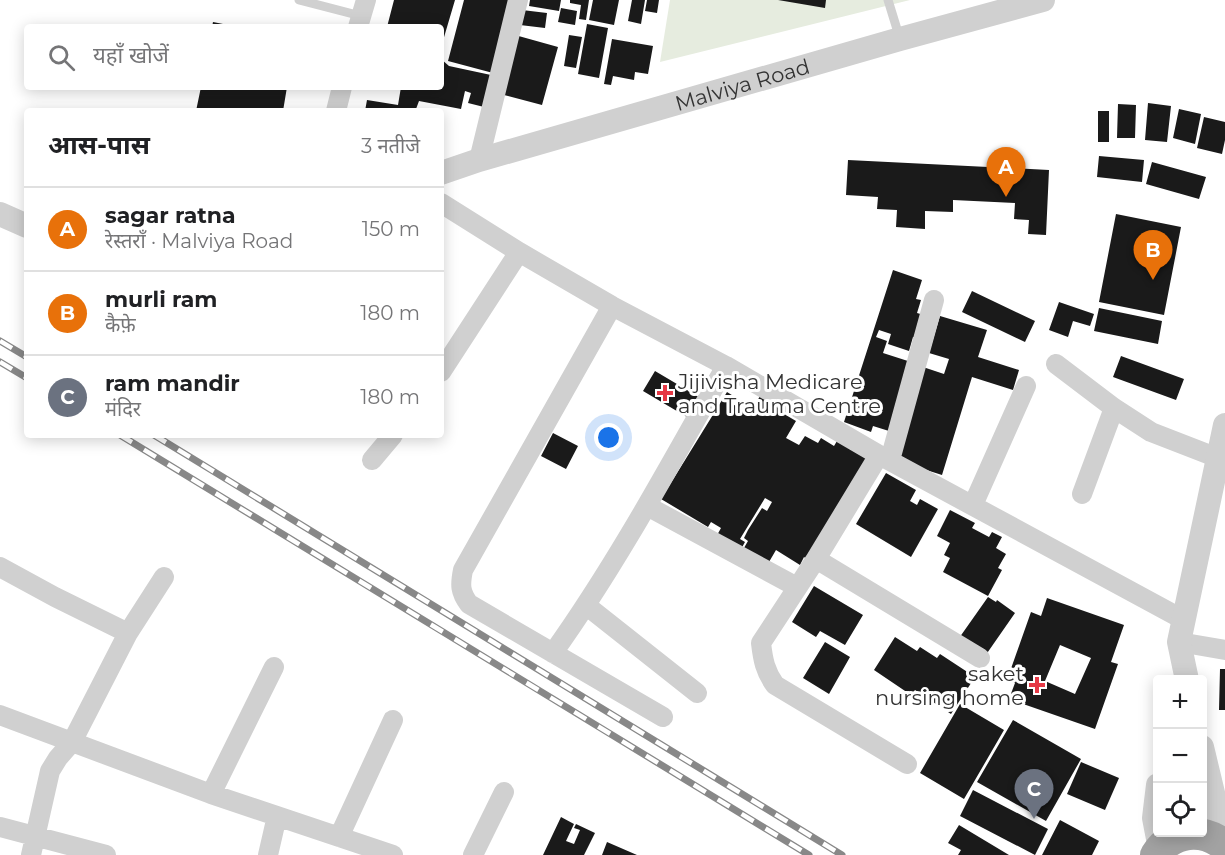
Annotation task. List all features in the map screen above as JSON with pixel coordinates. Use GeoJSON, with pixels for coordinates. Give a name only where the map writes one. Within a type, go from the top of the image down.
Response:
{"type":"FeatureCollection","features":[{"type":"Feature","properties":{"kind":"highway"},"geometry":{"type":"LineString","coordinates":[[1158,852],[1177,836],[1187,833],[1209,836],[1225,845]]}},
{"type":"Feature","properties":{"kind":"street"},"geometry":{"type":"LineString","coordinates":[[479,160],[518,0]]}},
{"type":"Feature","properties":{"kind":"street","name":"Malviya Road"},"geometry":{"type":"LineString","coordinates":[[444,172],[900,39],[1043,0]]}},
{"type":"Feature","properties":{"kind":"street"},"geometry":{"type":"LineString","coordinates":[[337,108],[341,90]]}},
{"type":"Feature","properties":{"kind":"street"},"geometry":{"type":"LineString","coordinates":[[444,205],[612,306],[726,366],[884,457],[973,505],[1182,657],[1225,650]]}},
{"type":"Feature","properties":{"kind":"street"},"geometry":{"type":"LineString","coordinates":[[0,214],[24,225]]}},
{"type":"Feature","properties":{"kind":"street"},"geometry":{"type":"LineString","coordinates":[[444,367],[519,252]]}},
{"type":"Feature","properties":{"kind":"street"},"geometry":{"type":"LineString","coordinates":[[907,764],[775,685],[767,673],[761,643],[884,457],[934,300]]}},
{"type":"Feature","properties":{"kind":"street"},"geometry":{"type":"LineString","coordinates":[[612,306],[463,570],[460,586],[462,595],[469,604],[663,717]]}},
{"type":"Feature","properties":{"kind":"street"},"geometry":{"type":"LineString","coordinates":[[1056,364],[1114,408],[1151,432],[1218,458]]}},
{"type":"Feature","properties":{"kind":"street"},"geometry":{"type":"LineString","coordinates":[[553,653],[587,606],[647,506],[726,366]]}},
{"type":"Feature","properties":{"kind":"street"},"geometry":{"type":"LineString","coordinates":[[973,505],[1026,386]]}},
{"type":"Feature","properties":{"kind":"street"},"geometry":{"type":"LineString","coordinates":[[1082,494],[1114,408]]}},
{"type":"Feature","properties":{"kind":"street"},"geometry":{"type":"LineString","coordinates":[[1182,657],[1225,425]]}},
{"type":"Feature","properties":{"kind":"street"},"geometry":{"type":"LineString","coordinates":[[372,460],[390,438]]}},
{"type":"Feature","properties":{"kind":"street"},"geometry":{"type":"LineString","coordinates":[[647,506],[797,587]]}},
{"type":"Feature","properties":{"kind":"street"},"geometry":{"type":"LineString","coordinates":[[816,559],[980,658]]}},
{"type":"Feature","properties":{"kind":"street"},"geometry":{"type":"LineString","coordinates":[[0,567],[128,633]]}},
{"type":"Feature","properties":{"kind":"street"},"geometry":{"type":"LineString","coordinates":[[34,846],[50,771],[72,742],[128,633],[164,577]]}},
{"type":"Feature","properties":{"kind":"street"},"geometry":{"type":"LineString","coordinates":[[587,606],[697,693]]}},
{"type":"Feature","properties":{"kind":"street"},"geometry":{"type":"LineString","coordinates":[[211,794],[274,667]]}},
{"type":"Feature","properties":{"kind":"street"},"geometry":{"type":"LineString","coordinates":[[0,716],[211,794],[393,855]]}},
{"type":"Feature","properties":{"kind":"street"},"geometry":{"type":"LineString","coordinates":[[339,837],[393,720]]}},
{"type":"Feature","properties":{"kind":"street"},"geometry":{"type":"LineString","coordinates":[[1207,765],[1225,845]]}},
{"type":"Feature","properties":{"kind":"street"},"geometry":{"type":"LineString","coordinates":[[473,855],[504,792]]}},
{"type":"Feature","properties":{"kind":"street"},"geometry":{"type":"LineString","coordinates":[[268,855],[277,816]]}},
{"type":"Feature","properties":{"kind":"street"},"geometry":{"type":"LineString","coordinates":[[0,827],[34,846],[100,854]]}},
{"type":"Feature","properties":{"kind":"street"},"geometry":{"type":"LineString","coordinates":[[1156,837],[1158,852]]}},
{"type":"Feature","properties":{"kind":"lane"},"geometry":{"type":"LineString","coordinates":[[299,0],[361,14]]}},
{"type":"Feature","properties":{"kind":"lane"},"geometry":{"type":"LineString","coordinates":[[888,0],[900,39]]}},
{"type":"Feature","properties":{"kind":"shaded area"},"geometry":{"type":"Polygon","coordinates":[[[670,0],[910,0],[660,62],[670,0]]]}},
{"type":"Feature","properties":{"kind":"building"},"geometry":{"type":"Polygon","coordinates":[[[394,0],[455,0],[444,37],[444,24],[388,24],[394,0]]]}},
{"type":"Feature","properties":{"kind":"building"},"geometry":{"type":"Polygon","coordinates":[[[464,0],[512,0],[493,73],[448,61],[464,0]]]}},
{"type":"Feature","properties":{"kind":"building"},"geometry":{"type":"Polygon","coordinates":[[[530,0],[561,0],[559,11],[529,6],[530,0]]]}},
{"type":"Feature","properties":{"kind":"building"},"geometry":{"type":"Polygon","coordinates":[[[570,0],[589,0],[586,20],[579,19],[581,5],[570,3],[570,0]]]}},
{"type":"Feature","properties":{"kind":"building"},"geometry":{"type":"Polygon","coordinates":[[[593,0],[619,0],[614,25],[589,20],[593,0]]]}},
{"type":"Feature","properties":{"kind":"building"},"geometry":{"type":"Polygon","coordinates":[[[632,0],[645,0],[641,24],[628,21],[632,0]]]}},
{"type":"Feature","properties":{"kind":"building"},"geometry":{"type":"Polygon","coordinates":[[[647,0],[659,0],[657,13],[645,11],[647,0]]]}},
{"type":"Feature","properties":{"kind":"building"},"geometry":{"type":"Polygon","coordinates":[[[778,0],[826,0],[825,8],[778,0]]]}},
{"type":"Feature","properties":{"kind":"building"},"geometry":{"type":"Polygon","coordinates":[[[561,8],[577,11],[575,25],[558,22],[561,8]]]}},
{"type":"Feature","properties":{"kind":"building"},"geometry":{"type":"Polygon","coordinates":[[[522,10],[547,13],[545,28],[520,25],[522,10]]]}},
{"type":"Feature","properties":{"kind":"building"},"geometry":{"type":"Polygon","coordinates":[[[587,24],[608,28],[599,78],[578,74],[587,24]]]}},
{"type":"Feature","properties":{"kind":"building"},"geometry":{"type":"Polygon","coordinates":[[[515,35],[558,47],[542,105],[500,94],[515,35]]]}},
{"type":"Feature","properties":{"kind":"building"},"geometry":{"type":"Polygon","coordinates":[[[569,35],[582,37],[576,68],[564,66],[569,35]]]}},
{"type":"Feature","properties":{"kind":"building"},"geometry":{"type":"Polygon","coordinates":[[[612,39],[653,46],[648,74],[635,72],[634,80],[613,76],[611,85],[604,84],[612,39]]]}},
{"type":"Feature","properties":{"kind":"building"},"geometry":{"type":"Polygon","coordinates":[[[444,62],[449,66],[491,75],[484,107],[468,103],[471,93],[465,91],[461,109],[419,101],[416,108],[366,108],[367,100],[398,105],[400,90],[444,90],[444,62]]]}},
{"type":"Feature","properties":{"kind":"building"},"geometry":{"type":"Polygon","coordinates":[[[200,90],[286,90],[284,108],[197,108],[200,90]]]}},
{"type":"Feature","properties":{"kind":"building"},"geometry":{"type":"Polygon","coordinates":[[[1148,103],[1171,106],[1167,142],[1145,140],[1148,103]]]}},
{"type":"Feature","properties":{"kind":"building"},"geometry":{"type":"Polygon","coordinates":[[[1118,104],[1136,105],[1135,138],[1117,138],[1118,104]]]}},
{"type":"Feature","properties":{"kind":"building"},"geometry":{"type":"Polygon","coordinates":[[[1179,109],[1201,114],[1195,144],[1173,138],[1179,109]]]}},
{"type":"Feature","properties":{"kind":"building"},"geometry":{"type":"Polygon","coordinates":[[[1098,111],[1109,111],[1109,142],[1098,142],[1098,111]]]}},
{"type":"Feature","properties":{"kind":"building"},"geometry":{"type":"Polygon","coordinates":[[[1204,117],[1225,122],[1222,154],[1197,148],[1204,117]]]}},
{"type":"Feature","properties":{"kind":"building"},"geometry":{"type":"Polygon","coordinates":[[[1099,156],[1144,160],[1142,182],[1097,177],[1099,156]]]}},
{"type":"Feature","properties":{"kind":"building"},"geometry":{"type":"Polygon","coordinates":[[[848,160],[1049,170],[1046,235],[1028,234],[1029,220],[1014,219],[1015,203],[953,200],[953,212],[925,211],[925,229],[896,227],[897,210],[877,209],[878,197],[846,195],[848,160]]]}},
{"type":"Feature","properties":{"kind":"building"},"geometry":{"type":"Polygon","coordinates":[[[1152,162],[1206,177],[1199,199],[1146,184],[1152,162]]]}},
{"type":"Feature","properties":{"kind":"building"},"geometry":{"type":"Polygon","coordinates":[[[1116,214],[1181,227],[1164,315],[1099,302],[1116,214]]]}},
{"type":"Feature","properties":{"kind":"building"},"geometry":{"type":"Polygon","coordinates":[[[893,270],[922,280],[916,299],[921,300],[917,313],[924,315],[917,338],[913,337],[909,351],[888,344],[891,334],[879,330],[876,337],[887,341],[883,353],[911,362],[889,431],[873,426],[871,432],[844,422],[893,270]]]}},
{"type":"Feature","properties":{"kind":"building"},"geometry":{"type":"Polygon","coordinates":[[[972,291],[1035,321],[1025,342],[962,312],[972,291]]]}},
{"type":"Feature","properties":{"kind":"building"},"geometry":{"type":"Polygon","coordinates":[[[1059,302],[1094,314],[1090,326],[1073,321],[1068,337],[1049,330],[1059,302]]]}},
{"type":"Feature","properties":{"kind":"building"},"geometry":{"type":"Polygon","coordinates":[[[1099,308],[1162,321],[1158,344],[1094,331],[1099,308]]]}},
{"type":"Feature","properties":{"kind":"building"},"geometry":{"type":"Polygon","coordinates":[[[940,316],[987,330],[978,357],[1019,370],[1013,390],[972,377],[942,475],[895,460],[923,367],[944,374],[949,359],[929,353],[940,316]]]}},
{"type":"Feature","properties":{"kind":"building"},"geometry":{"type":"Polygon","coordinates":[[[1121,356],[1184,379],[1176,400],[1113,377],[1121,356]]]}},
{"type":"Feature","properties":{"kind":"building"},"geometry":{"type":"Polygon","coordinates":[[[655,371],[704,400],[692,420],[643,391],[655,371]]]}},
{"type":"Feature","properties":{"kind":"building"},"geometry":{"type":"Polygon","coordinates":[[[727,392],[735,397],[731,403],[749,414],[762,393],[782,405],[779,411],[796,421],[786,438],[799,445],[805,436],[818,443],[821,438],[834,446],[837,441],[867,459],[809,561],[804,557],[800,565],[776,550],[769,562],[741,553],[748,541],[744,538],[748,530],[762,508],[767,511],[772,502],[765,498],[740,539],[745,542],[740,551],[716,537],[721,528],[711,522],[708,527],[661,499],[727,392]]]}},
{"type":"Feature","properties":{"kind":"building"},"geometry":{"type":"Polygon","coordinates":[[[553,433],[578,446],[566,469],[541,456],[553,433]]]}},
{"type":"Feature","properties":{"kind":"building"},"geometry":{"type":"Polygon","coordinates":[[[886,473],[916,490],[910,501],[917,505],[920,499],[938,509],[911,557],[856,524],[886,473]]]}},
{"type":"Feature","properties":{"kind":"building"},"geometry":{"type":"Polygon","coordinates":[[[950,510],[975,523],[972,528],[989,537],[992,532],[1002,537],[996,548],[1006,554],[998,568],[1002,570],[988,596],[943,572],[950,558],[944,555],[950,543],[937,536],[950,510]]]}},
{"type":"Feature","properties":{"kind":"building"},"geometry":{"type":"Polygon","coordinates":[[[814,586],[863,615],[845,645],[820,631],[816,637],[792,622],[814,586]]]}},
{"type":"Feature","properties":{"kind":"building"},"geometry":{"type":"Polygon","coordinates":[[[988,597],[996,602],[997,600],[1015,613],[983,659],[957,641],[988,597]]]}},
{"type":"Feature","properties":{"kind":"building"},"geometry":{"type":"Polygon","coordinates":[[[1047,598],[1124,625],[1111,662],[1118,664],[1095,729],[1009,699],[1015,683],[1007,680],[1031,612],[1041,616],[1047,598]],[[1060,645],[1045,681],[1075,694],[1091,658],[1060,645]]]}},
{"type":"Feature","properties":{"kind":"building"},"geometry":{"type":"Polygon","coordinates":[[[895,637],[917,651],[920,647],[937,658],[940,654],[975,677],[951,714],[915,690],[911,695],[874,670],[895,637]]]}},
{"type":"Feature","properties":{"kind":"building"},"geometry":{"type":"Polygon","coordinates":[[[825,642],[850,657],[829,694],[803,678],[825,642]]]}},
{"type":"Feature","properties":{"kind":"building"},"geometry":{"type":"Polygon","coordinates":[[[1220,669],[1225,669],[1225,710],[1219,710],[1220,669]]]}},
{"type":"Feature","properties":{"kind":"building"},"geometry":{"type":"Polygon","coordinates":[[[960,704],[1004,730],[964,799],[920,773],[960,704]]]}},
{"type":"Feature","properties":{"kind":"building"},"geometry":{"type":"Polygon","coordinates":[[[1013,720],[1081,759],[1046,821],[977,782],[1013,720]]]}},
{"type":"Feature","properties":{"kind":"building"},"geometry":{"type":"Polygon","coordinates":[[[1081,762],[1119,778],[1105,810],[1067,794],[1081,762]]]}},
{"type":"Feature","properties":{"kind":"building"},"geometry":{"type":"Polygon","coordinates":[[[973,790],[1048,829],[1035,855],[960,816],[973,790]]]}},
{"type":"Feature","properties":{"kind":"building"},"geometry":{"type":"Polygon","coordinates":[[[561,817],[574,824],[566,841],[574,844],[580,830],[574,828],[576,824],[595,833],[584,855],[543,855],[561,817]]]}},
{"type":"Feature","properties":{"kind":"building"},"geometry":{"type":"Polygon","coordinates":[[[1060,820],[1099,841],[1092,855],[1042,855],[1060,820]]]}},
{"type":"Feature","properties":{"kind":"building"},"geometry":{"type":"Polygon","coordinates":[[[959,825],[1009,855],[958,855],[961,850],[948,843],[959,825]]]}},
{"type":"Feature","properties":{"kind":"building"},"geometry":{"type":"Polygon","coordinates":[[[607,842],[637,855],[602,855],[607,842]]]}},
{"type":"Feature","properties":{"kind":"railway"},"geometry":{"type":"LineString","coordinates":[[0,341],[24,355]]}},
{"type":"Feature","properties":{"kind":"railway"},"geometry":{"type":"LineString","coordinates":[[0,362],[24,376]]}},
{"type":"Feature","properties":{"kind":"railway"},"geometry":{"type":"LineString","coordinates":[[125,438],[809,855]]}},
{"type":"Feature","properties":{"kind":"railway"},"geometry":{"type":"LineString","coordinates":[[159,438],[842,855]]}},
{"type":"Feature","properties":{"kind":"place","name":"sagar ratna"},"geometry":{"type":"Point","coordinates":[1006,197]}},
{"type":"Feature","properties":{"kind":"place","name":"murli ram"},"geometry":{"type":"Point","coordinates":[1153,280]}},
{"type":"Feature","properties":{"kind":"place","name":"Jijivisha Medicare and Trauma Centre"},"geometry":{"type":"Point","coordinates":[665,393]}},
{"type":"Feature","properties":{"kind":"place","name":"saket nursing home"},"geometry":{"type":"Point","coordinates":[1037,685]}},
{"type":"Feature","properties":{"kind":"place","name":"ram mandir"},"geometry":{"type":"Point","coordinates":[1034,819]}}]}
